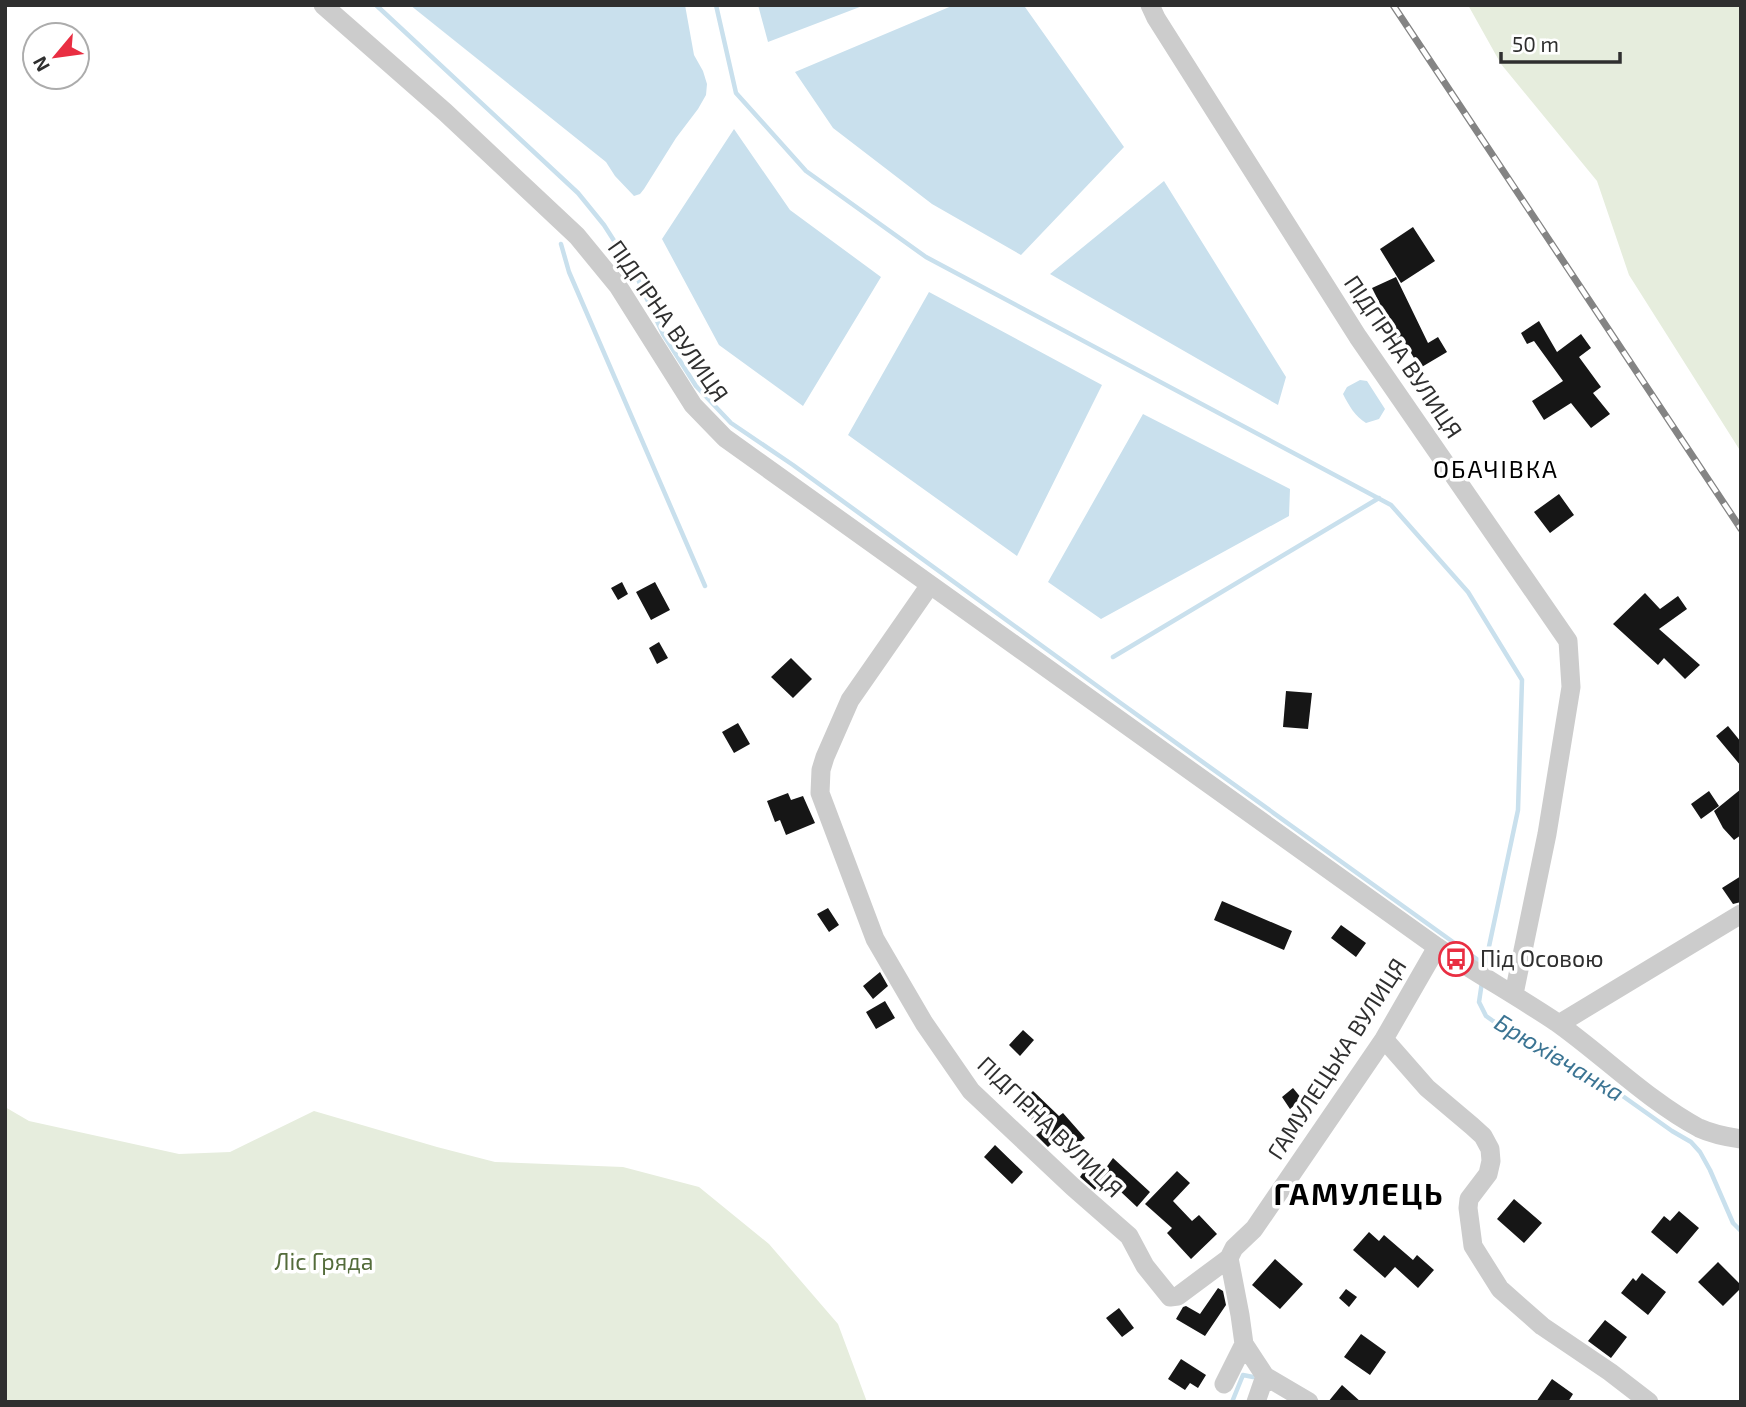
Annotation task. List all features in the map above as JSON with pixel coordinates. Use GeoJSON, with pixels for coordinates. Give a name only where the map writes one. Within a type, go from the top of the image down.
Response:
{"type":"FeatureCollection","features":[{"type":"Feature","properties":{"kind":"street","name":"ПІДГІРНА ВУЛИЦЯ"},"geometry":{"type":"LineString","coordinates":[[323,5],[445,112],[577,236],[618,286],[693,405],[725,438],[1437,947],[1559,1024],[1660,1103],[1700,1128],[1741,1139]]}},
{"type":"Feature","properties":{"kind":"street","name":"ПІДГІРНА ВУЛИЦЯ"},"geometry":{"type":"LineString","coordinates":[[1150,5],[1358,337],[1568,641],[1571,687],[1547,834],[1506,989]]}},
{"type":"Feature","properties":{"kind":"street","name":"ПІДГІРНА ВУЛИЦЯ"},"geometry":{"type":"LineString","coordinates":[[930,585],[850,700],[821,770],[820,793],[875,939],[924,1023],[971,1091],[1129,1236],[1145,1266],[1170,1297],[1178,1296],[1229,1258]]}},
{"type":"Feature","properties":{"kind":"street"},"geometry":{"type":"LineString","coordinates":[[1559,1024],[1741,914]]}},
{"type":"Feature","properties":{"kind":"street","name":"ГАМУЛЕЦЬКА ВУЛИЦЯ"},"geometry":{"type":"LineString","coordinates":[[1229,1258],[1234,1248],[1254,1229],[1384,1039],[1437,947]]}},
{"type":"Feature","properties":{"kind":"street"},"geometry":{"type":"LineString","coordinates":[[1384,1039],[1427,1088],[1483,1136],[1490,1149],[1488,1174],[1469,1199],[1468,1208],[1473,1246],[1500,1289],[1542,1325],[1649,1402]]}},
{"type":"Feature","properties":{"kind":"street"},"geometry":{"type":"LineString","coordinates":[[1229,1258],[1244,1343],[1265,1376],[1309,1402]]}},
{"type":"Feature","properties":{"kind":"street"},"geometry":{"type":"LineString","coordinates":[[1224,1384],[1244,1343]]}},
{"type":"Feature","properties":{"kind":"street"},"geometry":{"type":"LineString","coordinates":[[1256,1402],[1265,1376]]}},
{"type":"Feature","properties":{"kind":"green space"},"geometry":{"type":"Polygon","coordinates":[[[1468,5],[1741,5],[1741,452],[1629,275],[1597,181],[1501,64],[1468,5]]]}},
{"type":"Feature","properties":{"kind":"green space","name":"Ліс Гряда"},"geometry":{"type":"Polygon","coordinates":[[[5,1107],[29,1121],[179,1154],[230,1152],[314,1111],[495,1162],[623,1167],[699,1187],[769,1244],[838,1324],[867,1402],[5,1402],[5,1107]]]}},
{"type":"Feature","properties":{"kind":"water"},"geometry":{"type":"Polygon","coordinates":[[[410,5],[685,5],[694,55],[707,84],[706,95],[644,189],[634,196],[606,162],[410,5]]]}},
{"type":"Feature","properties":{"kind":"water"},"geometry":{"type":"Polygon","coordinates":[[[758,5],[865,5],[768,42],[758,5]]]}},
{"type":"Feature","properties":{"kind":"water"},"geometry":{"type":"Polygon","coordinates":[[[954,5],[1025,7],[1124,147],[1021,255],[932,204],[833,128],[795,72],[954,5]]]}},
{"type":"Feature","properties":{"kind":"water"},"geometry":{"type":"Polygon","coordinates":[[[734,129],[790,210],[881,277],[803,406],[719,345],[662,239],[734,129]]]}},
{"type":"Feature","properties":{"kind":"water"},"geometry":{"type":"Polygon","coordinates":[[[1164,181],[1286,377],[1278,405],[1050,274],[1164,181]]]}},
{"type":"Feature","properties":{"kind":"water"},"geometry":{"type":"Polygon","coordinates":[[[929,292],[1102,385],[1017,556],[848,435],[929,292]]]}},
{"type":"Feature","properties":{"kind":"water"},"geometry":{"type":"Polygon","coordinates":[[[1360,380],[1367,381],[1385,409],[1379,419],[1366,423],[1353,410],[1343,394],[1347,387],[1360,380]]]}},
{"type":"Feature","properties":{"kind":"water"},"geometry":{"type":"Polygon","coordinates":[[[1143,414],[1290,489],[1289,516],[1101,619],[1048,582],[1143,414]]]}},
{"type":"Feature","properties":{"kind":"building"},"geometry":{"type":"Polygon","coordinates":[[[1413,227],[1435,261],[1401,283],[1380,249],[1413,227]]]}},
{"type":"Feature","properties":{"kind":"building"},"geometry":{"type":"Polygon","coordinates":[[[1396,277],[1428,343],[1438,337],[1447,352],[1420,368],[1402,338],[1398,340],[1372,288],[1396,277]]]}},
{"type":"Feature","properties":{"kind":"building"},"geometry":{"type":"Polygon","coordinates":[[[1539,321],[1557,352],[1581,334],[1591,348],[1579,357],[1601,387],[1593,393],[1610,414],[1591,428],[1571,403],[1544,420],[1532,401],[1563,381],[1534,341],[1527,344],[1521,333],[1539,321]]]}},
{"type":"Feature","properties":{"kind":"building"},"geometry":{"type":"Polygon","coordinates":[[[1559,494],[1574,515],[1550,533],[1534,512],[1559,494]]]}},
{"type":"Feature","properties":{"kind":"building"},"geometry":{"type":"Polygon","coordinates":[[[622,582],[628,594],[618,600],[611,588],[622,582]]]}},
{"type":"Feature","properties":{"kind":"building"},"geometry":{"type":"Polygon","coordinates":[[[655,582],[670,610],[651,620],[636,592],[655,582]]]}},
{"type":"Feature","properties":{"kind":"building"},"geometry":{"type":"Polygon","coordinates":[[[1645,593],[1660,609],[1678,596],[1687,609],[1659,629],[1700,665],[1685,679],[1664,658],[1658,665],[1613,624],[1645,593]]]}},
{"type":"Feature","properties":{"kind":"building"},"geometry":{"type":"Polygon","coordinates":[[[659,642],[668,658],[657,664],[649,648],[659,642]]]}},
{"type":"Feature","properties":{"kind":"building"},"geometry":{"type":"Polygon","coordinates":[[[791,658],[812,679],[793,698],[771,677],[791,658]]]}},
{"type":"Feature","properties":{"kind":"building"},"geometry":{"type":"Polygon","coordinates":[[[1286,691],[1312,693],[1308,729],[1283,727],[1286,691]]]}},
{"type":"Feature","properties":{"kind":"building"},"geometry":{"type":"Polygon","coordinates":[[[738,723],[750,744],[734,753],[722,732],[738,723]]]}},
{"type":"Feature","properties":{"kind":"building"},"geometry":{"type":"Polygon","coordinates":[[[1728,726],[1741,742],[1741,766],[1716,736],[1728,726]]]}},
{"type":"Feature","properties":{"kind":"building"},"geometry":{"type":"Polygon","coordinates":[[[1741,789],[1741,835],[1734,840],[1723,828],[1714,811],[1741,789]]]}},
{"type":"Feature","properties":{"kind":"building"},"geometry":{"type":"Polygon","coordinates":[[[1709,791],[1719,806],[1701,819],[1691,804],[1709,791]]]}},
{"type":"Feature","properties":{"kind":"building"},"geometry":{"type":"Polygon","coordinates":[[[788,793],[791,800],[803,796],[815,823],[786,835],[780,820],[775,822],[767,801],[788,793]]]}},
{"type":"Feature","properties":{"kind":"building"},"geometry":{"type":"Polygon","coordinates":[[[1741,876],[1741,902],[1733,904],[1722,888],[1741,876]]]}},
{"type":"Feature","properties":{"kind":"building"},"geometry":{"type":"Polygon","coordinates":[[[1222,901],[1292,931],[1284,950],[1214,920],[1222,901]]]}},
{"type":"Feature","properties":{"kind":"building"},"geometry":{"type":"Polygon","coordinates":[[[828,908],[839,925],[829,932],[817,914],[828,908]]]}},
{"type":"Feature","properties":{"kind":"building"},"geometry":{"type":"Polygon","coordinates":[[[1341,925],[1366,943],[1356,957],[1331,938],[1341,925]]]}},
{"type":"Feature","properties":{"kind":"building"},"geometry":{"type":"Polygon","coordinates":[[[880,972],[888,986],[873,999],[863,986],[880,972]]]}},
{"type":"Feature","properties":{"kind":"building"},"geometry":{"type":"Polygon","coordinates":[[[885,1001],[895,1018],[876,1029],[866,1012],[885,1001]]]}},
{"type":"Feature","properties":{"kind":"building"},"geometry":{"type":"Polygon","coordinates":[[[1023,1030],[1034,1040],[1020,1056],[1009,1045],[1023,1030]]]}},
{"type":"Feature","properties":{"kind":"building"},"geometry":{"type":"Polygon","coordinates":[[[1293,1088],[1302,1099],[1290,1109],[1282,1097],[1293,1088]]]}},
{"type":"Feature","properties":{"kind":"building"},"geometry":{"type":"Polygon","coordinates":[[[1033,1091],[1059,1116],[1063,1113],[1085,1138],[1069,1152],[1057,1139],[1048,1147],[1036,1135],[1042,1130],[1018,1106],[1033,1091]]]}},
{"type":"Feature","properties":{"kind":"building"},"geometry":{"type":"Polygon","coordinates":[[[995,1145],[1023,1172],[1012,1184],[984,1157],[995,1145]]]}},
{"type":"Feature","properties":{"kind":"building"},"geometry":{"type":"Polygon","coordinates":[[[1113,1158],[1150,1192],[1137,1207],[1104,1176],[1095,1190],[1080,1177],[1090,1162],[1103,1172],[1113,1158]]]}},
{"type":"Feature","properties":{"kind":"building"},"geometry":{"type":"Polygon","coordinates":[[[1177,1171],[1190,1183],[1173,1201],[1192,1221],[1199,1215],[1217,1234],[1191,1259],[1167,1233],[1172,1228],[1145,1204],[1177,1171]]]}},
{"type":"Feature","properties":{"kind":"building"},"geometry":{"type":"Polygon","coordinates":[[[1514,1199],[1542,1223],[1524,1243],[1497,1219],[1514,1199]]]}},
{"type":"Feature","properties":{"kind":"building"},"geometry":{"type":"Polygon","coordinates":[[[1679,1211],[1699,1228],[1677,1254],[1651,1232],[1664,1216],[1670,1221],[1679,1211]]]}},
{"type":"Feature","properties":{"kind":"building"},"geometry":{"type":"Polygon","coordinates":[[[1369,1232],[1379,1241],[1384,1235],[1413,1260],[1417,1255],[1434,1270],[1418,1288],[1395,1267],[1385,1278],[1353,1250],[1369,1232]]]}},
{"type":"Feature","properties":{"kind":"building"},"geometry":{"type":"Polygon","coordinates":[[[1275,1259],[1303,1284],[1280,1309],[1252,1285],[1275,1259]]]}},
{"type":"Feature","properties":{"kind":"building"},"geometry":{"type":"Polygon","coordinates":[[[1718,1262],[1741,1285],[1723,1306],[1698,1282],[1718,1262]]]}},
{"type":"Feature","properties":{"kind":"building"},"geometry":{"type":"Polygon","coordinates":[[[1642,1273],[1666,1292],[1648,1315],[1621,1293],[1633,1278],[1636,1281],[1642,1273]]]}},
{"type":"Feature","properties":{"kind":"building"},"geometry":{"type":"Polygon","coordinates":[[[1218,1288],[1223,1291],[1226,1305],[1205,1336],[1176,1319],[1186,1306],[1200,1314],[1218,1288]]]}},
{"type":"Feature","properties":{"kind":"building"},"geometry":{"type":"Polygon","coordinates":[[[1346,1289],[1357,1297],[1349,1307],[1339,1298],[1346,1289]]]}},
{"type":"Feature","properties":{"kind":"building"},"geometry":{"type":"Polygon","coordinates":[[[1119,1308],[1134,1328],[1122,1337],[1106,1318],[1119,1308]]]}},
{"type":"Feature","properties":{"kind":"building"},"geometry":{"type":"Polygon","coordinates":[[[1605,1320],[1627,1337],[1611,1358],[1588,1341],[1605,1320]]]}},
{"type":"Feature","properties":{"kind":"building"},"geometry":{"type":"Polygon","coordinates":[[[1361,1334],[1386,1352],[1370,1375],[1344,1357],[1361,1334]]]}},
{"type":"Feature","properties":{"kind":"building"},"geometry":{"type":"Polygon","coordinates":[[[1181,1359],[1206,1375],[1198,1388],[1190,1383],[1185,1390],[1168,1379],[1181,1359]]]}},
{"type":"Feature","properties":{"kind":"building"},"geometry":{"type":"Polygon","coordinates":[[[1552,1379],[1573,1394],[1568,1402],[1536,1402],[1552,1379]]]}},
{"type":"Feature","properties":{"kind":"building"},"geometry":{"type":"Polygon","coordinates":[[[1342,1385],[1361,1402],[1328,1402],[1342,1385]]]}},
{"type":"Feature","properties":{"kind":"waterway"},"geometry":{"type":"LineString","coordinates":[[376,5],[578,193],[604,225],[636,275],[663,334],[696,386],[731,423],[1485,965]]}},
{"type":"Feature","properties":{"kind":"waterway"},"geometry":{"type":"LineString","coordinates":[[716,5],[736,93],[806,171],[926,257],[1391,505],[1468,592],[1522,680],[1518,810],[1484,970]]}},
{"type":"Feature","properties":{"kind":"waterway"},"geometry":{"type":"LineString","coordinates":[[561,244],[569,272],[705,586]]}},
{"type":"Feature","properties":{"kind":"waterway"},"geometry":{"type":"LineString","coordinates":[[1113,657],[1379,498]]}},
{"type":"Feature","properties":{"kind":"waterway","name":"Брюхівчанка"},"geometry":{"type":"LineString","coordinates":[[1482,982],[1479,1002],[1486,1016],[1617,1092],[1691,1142],[1710,1170],[1733,1223],[1741,1231]]}},
{"type":"Feature","properties":{"kind":"waterway"},"geometry":{"type":"LineString","coordinates":[[1232,1402],[1243,1375],[1253,1377]]}},
{"type":"Feature","properties":{"kind":"railway"},"geometry":{"type":"LineString","coordinates":[[1393,5],[1741,529]]}},
{"type":"Feature","properties":{"kind":"place","name":"Під Осовою"},"geometry":{"type":"Point","coordinates":[1456,959]}},
{"type":"Feature","properties":{"kind":"district","name":"ОБАЧІВКА"},"geometry":{"type":"Point","coordinates":[1496,470]}},
{"type":"Feature","properties":{"kind":"district","name":"ГАМУЛЕЦЬ"},"geometry":{"type":"Point","coordinates":[1359,1195]}}]}
